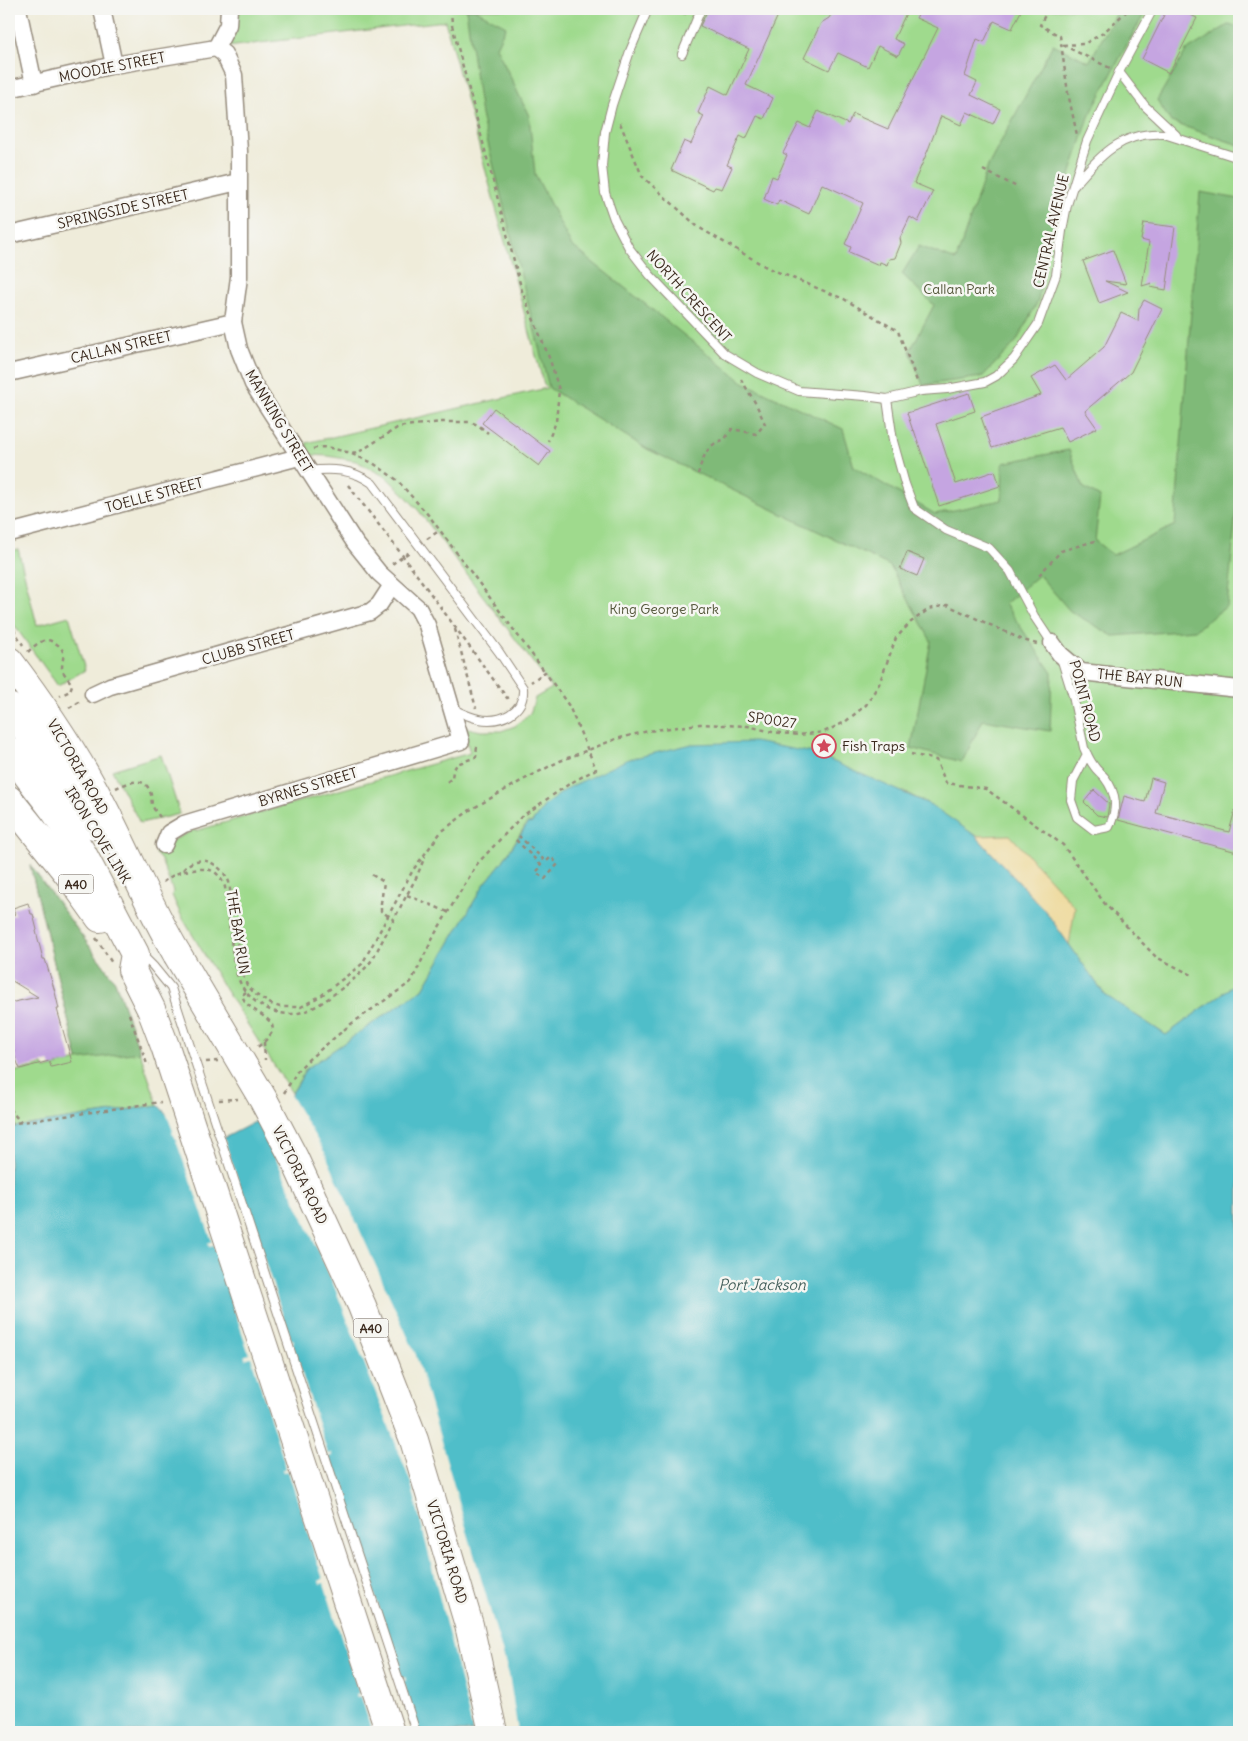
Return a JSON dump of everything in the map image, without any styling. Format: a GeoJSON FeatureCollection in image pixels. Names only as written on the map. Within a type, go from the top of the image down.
{"type":"FeatureCollection","features":[{"type":"Feature","properties":{"kind":"highway","name":"VICTORIA ROAD"},"geometry":{"type":"LineString","coordinates":[[18,657],[42,706],[74,754],[102,806],[153,961],[151,1009],[165,1046],[390,1732]]}},
{"type":"Feature","properties":{"kind":"highway","name":"IRON COVE LINK"},"geometry":{"type":"LineString","coordinates":[[9,707],[81,802],[114,857],[154,931],[153,961],[135,954],[82,853],[55,811],[9,751]]}},
{"type":"Feature","properties":{"kind":"highway","name":"VICTORIA ROAD"},"geometry":{"type":"LineString","coordinates":[[9,800],[70,876],[110,933],[153,961],[244,1065],[294,1158],[362,1306],[414,1440],[469,1624],[493,1732]]}},
{"type":"Feature","properties":{"kind":"street"},"geometry":{"type":"LineString","coordinates":[[18,9],[34,84]]}},
{"type":"Feature","properties":{"kind":"street"},"geometry":{"type":"LineString","coordinates":[[102,9],[114,65]]}},
{"type":"Feature","properties":{"kind":"street"},"geometry":{"type":"LineString","coordinates":[[216,48],[228,25],[229,9]]}},
{"type":"Feature","properties":{"kind":"street","name":"MOODIE STREET"},"geometry":{"type":"LineString","coordinates":[[9,89],[114,65],[216,48]]}},
{"type":"Feature","properties":{"kind":"street","name":"MANNING STREET"},"geometry":{"type":"LineString","coordinates":[[216,48],[224,54],[234,75],[239,151],[239,277],[234,322],[239,349],[253,384],[355,543],[379,573],[412,602],[424,618],[461,741]]}},
{"type":"Feature","properties":{"kind":"street","name":"SPRINGSIDE STREET"},"geometry":{"type":"LineString","coordinates":[[9,235],[238,182]]}},
{"type":"Feature","properties":{"kind":"street","name":"CALLAN STREET"},"geometry":{"type":"LineString","coordinates":[[9,373],[234,322]]}},
{"type":"Feature","properties":{"kind":"street","name":"TOELLE STREET"},"geometry":{"type":"LineString","coordinates":[[9,533],[304,464]]}},
{"type":"Feature","properties":{"kind":"street","name":"CLUBB STREET"},"geometry":{"type":"LineString","coordinates":[[93,694],[110,686],[370,612],[379,605],[392,585]]}},
{"type":"Feature","properties":{"kind":"street","name":"THE BAY RUN"},"geometry":{"type":"LineString","coordinates":[[1056,649],[1081,672],[1239,689]]}},
{"type":"Feature","properties":{"kind":"street","name":"BYRNES STREET"},"geometry":{"type":"LineString","coordinates":[[164,845],[170,833],[184,824],[461,741]]}},
{"type":"Feature","properties":{"kind":"lane","name":"NORTH CRESCENT"},"geometry":{"type":"LineString","coordinates":[[648,9],[630,51],[612,105],[605,132],[602,166],[605,193],[614,219],[629,248],[650,275],[686,310],[725,354],[757,372],[799,391],[887,399]]}},
{"type":"Feature","properties":{"kind":"lane"},"geometry":{"type":"LineString","coordinates":[[682,54],[701,9]]}},
{"type":"Feature","properties":{"kind":"lane","name":"CENTRAL AVENUE"},"geometry":{"type":"LineString","coordinates":[[887,399],[921,391],[947,389],[985,382],[996,376],[1014,359],[1038,324],[1056,275],[1062,231],[1081,156],[1119,72],[1153,9]]}},
{"type":"Feature","properties":{"kind":"lane"},"geometry":{"type":"LineString","coordinates":[[1119,72],[1157,119],[1181,139]]}},
{"type":"Feature","properties":{"kind":"lane"},"geometry":{"type":"LineString","coordinates":[[1073,188],[1097,160],[1121,142],[1151,133],[1164,134],[1239,158]]}},
{"type":"Feature","properties":{"kind":"lane","name":"POINT ROAD"},"geometry":{"type":"LineString","coordinates":[[887,399],[888,418],[893,441],[914,508],[946,530],[989,548],[1010,571],[1034,616],[1056,649],[1073,696],[1084,748],[1087,754],[1093,766],[1105,778],[1114,794],[1115,815],[1109,827],[1094,830],[1077,817],[1071,800],[1073,781],[1087,754]]}},
{"type":"Feature","properties":{"kind":"lane"},"geometry":{"type":"LineString","coordinates":[[304,464],[348,472],[365,479],[376,488],[499,652],[523,688],[518,708],[506,717],[488,720],[479,719],[452,708]]}},
{"type":"Feature","properties":{"kind":"lane"},"geometry":{"type":"LineString","coordinates":[[153,961],[170,988],[179,1012],[416,1732]]}},
{"type":"Feature","properties":{"kind":"path"},"geometry":{"type":"LineString","coordinates":[[451,9],[452,25],[522,291],[550,360],[559,390],[556,422],[548,441]]}},
{"type":"Feature","properties":{"kind":"path"},"geometry":{"type":"LineString","coordinates":[[1048,9],[1040,25],[1060,36],[1068,92],[1081,156]]}},
{"type":"Feature","properties":{"kind":"path"},"geometry":{"type":"LineString","coordinates":[[1062,44],[1084,44],[1103,33],[1129,9]]}},
{"type":"Feature","properties":{"kind":"path"},"geometry":{"type":"LineString","coordinates":[[1062,44],[1119,72]]}},
{"type":"Feature","properties":{"kind":"path"},"geometry":{"type":"LineString","coordinates":[[612,105],[642,176],[698,227],[768,268],[844,299],[898,331],[921,391]]}},
{"type":"Feature","properties":{"kind":"path"},"geometry":{"type":"LineString","coordinates":[[982,170],[1017,187]]}},
{"type":"Feature","properties":{"kind":"path"},"geometry":{"type":"LineString","coordinates":[[698,474],[703,455],[717,441],[724,440],[732,429],[756,434],[766,424],[725,354]]}},
{"type":"Feature","properties":{"kind":"path"},"geometry":{"type":"LineString","coordinates":[[352,454],[359,452],[404,426],[442,422],[470,422],[478,425],[488,433]]}},
{"type":"Feature","properties":{"kind":"path"},"geometry":{"type":"LineString","coordinates":[[282,1096],[298,1070],[309,1059],[351,1024],[411,982],[436,932],[477,864],[521,817],[569,784],[596,769],[569,706],[440,530],[397,480],[373,463],[325,446],[310,450],[304,464]]}},
{"type":"Feature","properties":{"kind":"path"},"geometry":{"type":"LineString","coordinates":[[347,482],[507,698],[545,672]]}},
{"type":"Feature","properties":{"kind":"path"},"geometry":{"type":"LineString","coordinates":[[379,573],[440,530]]}},
{"type":"Feature","properties":{"kind":"path"},"geometry":{"type":"LineString","coordinates":[[1039,575],[1061,551],[1094,541]]}},
{"type":"Feature","properties":{"kind":"path","name":"SP0027"},"geometry":{"type":"LineString","coordinates":[[493,797],[560,761],[616,739],[648,730],[700,724],[748,726],[772,732],[799,735],[824,732],[845,722],[866,705],[879,684],[896,638],[911,622],[929,609],[946,605],[1023,640],[1056,649]]}},
{"type":"Feature","properties":{"kind":"path"},"geometry":{"type":"LineString","coordinates":[[454,625],[479,719]]}},
{"type":"Feature","properties":{"kind":"path"},"geometry":{"type":"LineString","coordinates":[[18,657],[43,640],[51,640],[58,644],[63,651],[62,668],[64,674],[72,685],[70,691],[60,696]]}},
{"type":"Feature","properties":{"kind":"path"},"geometry":{"type":"LineString","coordinates":[[910,754],[936,760],[946,783],[986,789],[1063,845],[1105,904],[1156,957],[1192,975]]}},
{"type":"Feature","properties":{"kind":"path"},"geometry":{"type":"LineString","coordinates":[[116,788],[128,782],[138,781],[146,785],[150,790],[152,804],[160,817]]}},
{"type":"Feature","properties":{"kind":"path","name":"THE BAY RUN"},"geometry":{"type":"LineString","coordinates":[[183,870],[188,864],[201,861],[216,865],[226,874],[229,882],[241,971],[244,979],[255,994],[271,1004],[280,1008],[301,1007],[348,976],[362,964],[413,870],[441,832],[470,810],[493,797]]}},
{"type":"Feature","properties":{"kind":"path"},"geometry":{"type":"LineString","coordinates":[[516,840],[542,866],[536,872],[545,879],[558,864],[551,857],[546,862],[519,836]]}},
{"type":"Feature","properties":{"kind":"path","name":"THE BAY RUN"},"geometry":{"type":"LineString","coordinates":[[183,870],[208,868],[213,870],[222,879],[225,886],[237,977],[246,992],[257,1002],[277,1012],[297,1014],[319,1006],[359,976],[372,960],[417,876],[427,851]]}},
{"type":"Feature","properties":{"kind":"path"},"geometry":{"type":"LineString","coordinates":[[162,883],[183,870]]}},
{"type":"Feature","properties":{"kind":"path"},"geometry":{"type":"LineString","coordinates":[[372,875],[384,882],[380,903],[381,911],[394,920]]}},
{"type":"Feature","properties":{"kind":"path"},"geometry":{"type":"LineString","coordinates":[[406,895],[448,912]]}},
{"type":"Feature","properties":{"kind":"path"},"geometry":{"type":"LineString","coordinates":[[264,1042],[266,1064]]}},
{"type":"Feature","properties":{"kind":"path"},"geometry":{"type":"LineString","coordinates":[[218,1100],[247,1099]]}},
{"type":"Feature","properties":{"kind":"path"},"geometry":{"type":"LineString","coordinates":[[9,1124],[151,1103],[170,1102]]}},
{"type":"Feature","properties":{"kind":"path"},"geometry":{"type":"LineString","coordinates":[[9,1109],[21,1122]]}},
{"type":"Feature","properties":{"kind":"green space","name":"Callan Park"},"geometry":{"type":"Polygon","coordinates":[[[230,9],[1239,9],[1239,979],[1234,985],[1166,1035],[1105,995],[1046,912],[931,805],[904,792],[545,805],[531,824],[527,823],[503,861],[483,886],[423,989],[306,1069],[292,1093],[226,991],[182,917],[172,895],[173,891],[161,860],[155,853],[158,852],[156,848],[194,830],[470,753],[463,727],[481,731],[501,731],[515,726],[530,714],[535,698],[552,688],[419,511],[386,477],[356,461],[310,455],[306,443],[547,388],[544,385],[445,21],[227,47],[230,9]]]}},
{"type":"Feature","properties":{"kind":"green space"},"geometry":{"type":"Polygon","coordinates":[[[466,9],[474,9],[506,26],[496,47],[529,116],[535,174],[571,245],[743,382],[843,429],[854,467],[935,514],[1002,500],[1003,463],[1069,450],[1083,487],[1100,497],[1095,541],[1113,555],[1175,525],[1200,192],[1239,199],[1239,481],[1227,606],[1195,630],[1113,636],[1070,611],[1039,575],[1005,604],[1052,673],[1050,731],[983,720],[962,762],[911,748],[931,641],[890,566],[647,449],[549,388],[481,115],[466,9]]]}},
{"type":"Feature","properties":{"kind":"green space"},"geometry":{"type":"Polygon","coordinates":[[[1119,9],[1147,9],[1089,117],[1048,243],[1038,301],[1016,342],[982,377],[923,385],[910,351],[934,305],[902,274],[919,246],[956,260],[988,166],[1053,44],[1089,62],[1119,9]]]}},
{"type":"Feature","properties":{"kind":"green space"},"geometry":{"type":"Polygon","coordinates":[[[1228,25],[1239,27],[1239,145],[1171,122],[1157,100],[1186,51],[1228,25]]]}},
{"type":"Feature","properties":{"kind":"green space"},"geometry":{"type":"Polygon","coordinates":[[[18,549],[37,625],[69,616],[85,670],[58,686],[9,618],[9,552],[18,549]]]}},
{"type":"Feature","properties":{"kind":"green space"},"geometry":{"type":"Polygon","coordinates":[[[161,755],[180,814],[140,823],[112,770],[161,755]]]}},
{"type":"Feature","properties":{"kind":"green space"},"geometry":{"type":"Polygon","coordinates":[[[30,865],[115,981],[158,1105],[9,1128],[9,1073],[43,1065],[45,1069],[78,1060],[30,865]]]}},
{"type":"Feature","properties":{"kind":"green space"},"geometry":{"type":"Polygon","coordinates":[[[30,865],[115,981],[140,1052],[78,1060],[30,865]]]}},
{"type":"Feature","properties":{"kind":"sand"},"geometry":{"type":"Polygon","coordinates":[[[1010,835],[1075,907],[1069,945],[1046,912],[976,836],[1010,835]]]}},
{"type":"Feature","properties":{"kind":"water","name":"Port Jackson"},"geometry":{"type":"Polygon","coordinates":[[[754,742],[814,753],[931,805],[976,836],[1046,912],[1105,995],[1166,1035],[1234,985],[1239,979],[1239,1732],[9,1732],[9,1128],[158,1105],[201,1150],[282,1108],[306,1069],[423,989],[483,886],[503,861],[528,823],[531,824],[545,805],[568,788],[626,760],[692,744],[754,742]]]}},
{"type":"Feature","properties":{"kind":"pier"},"geometry":{"type":"Polygon","coordinates":[[[289,1093],[325,1153],[416,1355],[509,1675],[518,1732],[473,1732],[411,1483],[333,1283],[256,1119],[280,1106],[289,1093]]]}},
{"type":"Feature","properties":{"kind":"pier"},"geometry":{"type":"Polygon","coordinates":[[[165,1110],[202,1147],[223,1136],[254,1228],[257,1227],[258,1229],[255,1231],[291,1340],[293,1339],[294,1342],[292,1343],[328,1454],[332,1453],[333,1456],[329,1457],[365,1565],[368,1564],[369,1567],[366,1568],[402,1679],[405,1677],[406,1680],[403,1682],[419,1732],[372,1732],[361,1696],[357,1697],[356,1694],[359,1693],[324,1583],[320,1584],[319,1581],[323,1579],[288,1471],[283,1472],[282,1470],[286,1468],[251,1357],[245,1359],[244,1356],[249,1354],[214,1245],[209,1246],[208,1243],[212,1241],[165,1110]]]}},
{"type":"Feature","properties":{"kind":"building"},"geometry":{"type":"Polygon","coordinates":[[[708,9],[781,9],[746,85],[773,98],[764,119],[757,116],[746,139],[740,136],[727,165],[732,167],[722,189],[715,187],[713,190],[671,170],[684,141],[691,144],[704,116],[698,113],[710,86],[728,95],[749,49],[700,26],[708,9]]]}},
{"type":"Feature","properties":{"kind":"building"},"geometry":{"type":"Polygon","coordinates":[[[834,9],[908,9],[894,39],[904,44],[898,56],[878,46],[868,67],[838,53],[829,70],[804,58],[821,23],[829,18],[834,9]]]}},
{"type":"Feature","properties":{"kind":"building"},"geometry":{"type":"Polygon","coordinates":[[[921,9],[1022,9],[1012,29],[994,21],[984,42],[977,39],[965,76],[977,82],[971,95],[1000,109],[993,124],[967,112],[961,125],[941,116],[914,183],[933,191],[918,222],[910,217],[900,238],[901,243],[895,258],[889,259],[887,265],[880,262],[879,265],[849,252],[851,247],[845,244],[863,203],[822,184],[809,214],[779,200],[777,205],[764,199],[772,176],[777,178],[787,155],[783,153],[799,123],[810,128],[818,111],[848,124],[853,114],[888,129],[938,28],[916,18],[921,9]]]}},
{"type":"Feature","properties":{"kind":"building"},"geometry":{"type":"Polygon","coordinates":[[[1167,9],[1178,9],[1197,18],[1169,73],[1142,59],[1167,9]]]}},
{"type":"Feature","properties":{"kind":"building"},"geometry":{"type":"Polygon","coordinates":[[[1144,223],[1175,227],[1166,290],[1150,287],[1152,283],[1142,286],[1149,242],[1141,240],[1144,223]]]}},
{"type":"Feature","properties":{"kind":"building"},"geometry":{"type":"Polygon","coordinates":[[[1113,250],[1126,284],[1105,281],[1128,292],[1099,303],[1083,261],[1113,250]]]}},
{"type":"Feature","properties":{"kind":"building"},"geometry":{"type":"Polygon","coordinates":[[[1144,300],[1162,309],[1131,372],[1085,411],[1097,428],[1068,442],[1060,427],[992,448],[981,417],[1041,395],[1031,378],[1055,365],[1066,380],[1104,347],[1121,313],[1138,321],[1139,309],[1144,300]]]}},
{"type":"Feature","properties":{"kind":"building"},"geometry":{"type":"Polygon","coordinates":[[[969,393],[975,411],[936,424],[956,484],[995,471],[1000,486],[939,506],[907,413],[969,393]]]}},
{"type":"Feature","properties":{"kind":"building"},"geometry":{"type":"Polygon","coordinates":[[[494,408],[550,451],[539,466],[482,423],[494,408]]]}},
{"type":"Feature","properties":{"kind":"building"},"geometry":{"type":"Polygon","coordinates":[[[907,552],[924,559],[917,576],[900,569],[907,552]]]}},
{"type":"Feature","properties":{"kind":"building"},"geometry":{"type":"Polygon","coordinates":[[[1151,778],[1164,782],[1156,813],[1229,832],[1235,810],[1239,811],[1237,852],[1118,820],[1124,796],[1145,802],[1151,778]]]}},
{"type":"Feature","properties":{"kind":"building"},"geometry":{"type":"Polygon","coordinates":[[[1094,790],[1109,804],[1107,817],[1097,815],[1084,802],[1094,790]]]}},
{"type":"Feature","properties":{"kind":"building"},"geometry":{"type":"Polygon","coordinates":[[[28,903],[31,914],[33,914],[43,959],[45,959],[55,992],[59,1009],[57,1009],[72,1062],[51,1067],[49,1061],[20,1069],[13,1052],[9,1032],[9,1003],[38,997],[9,979],[9,920],[11,920],[10,916],[15,915],[13,908],[28,903]]]}},
{"type":"Feature","properties":{"kind":"place","name":"Fish Traps"},"geometry":{"type":"Point","coordinates":[824,746]}},
{"type":"Feature","properties":{"kind":"park label","name":"King George Park"},"geometry":{"type":"Point","coordinates":[664,609]}}]}
